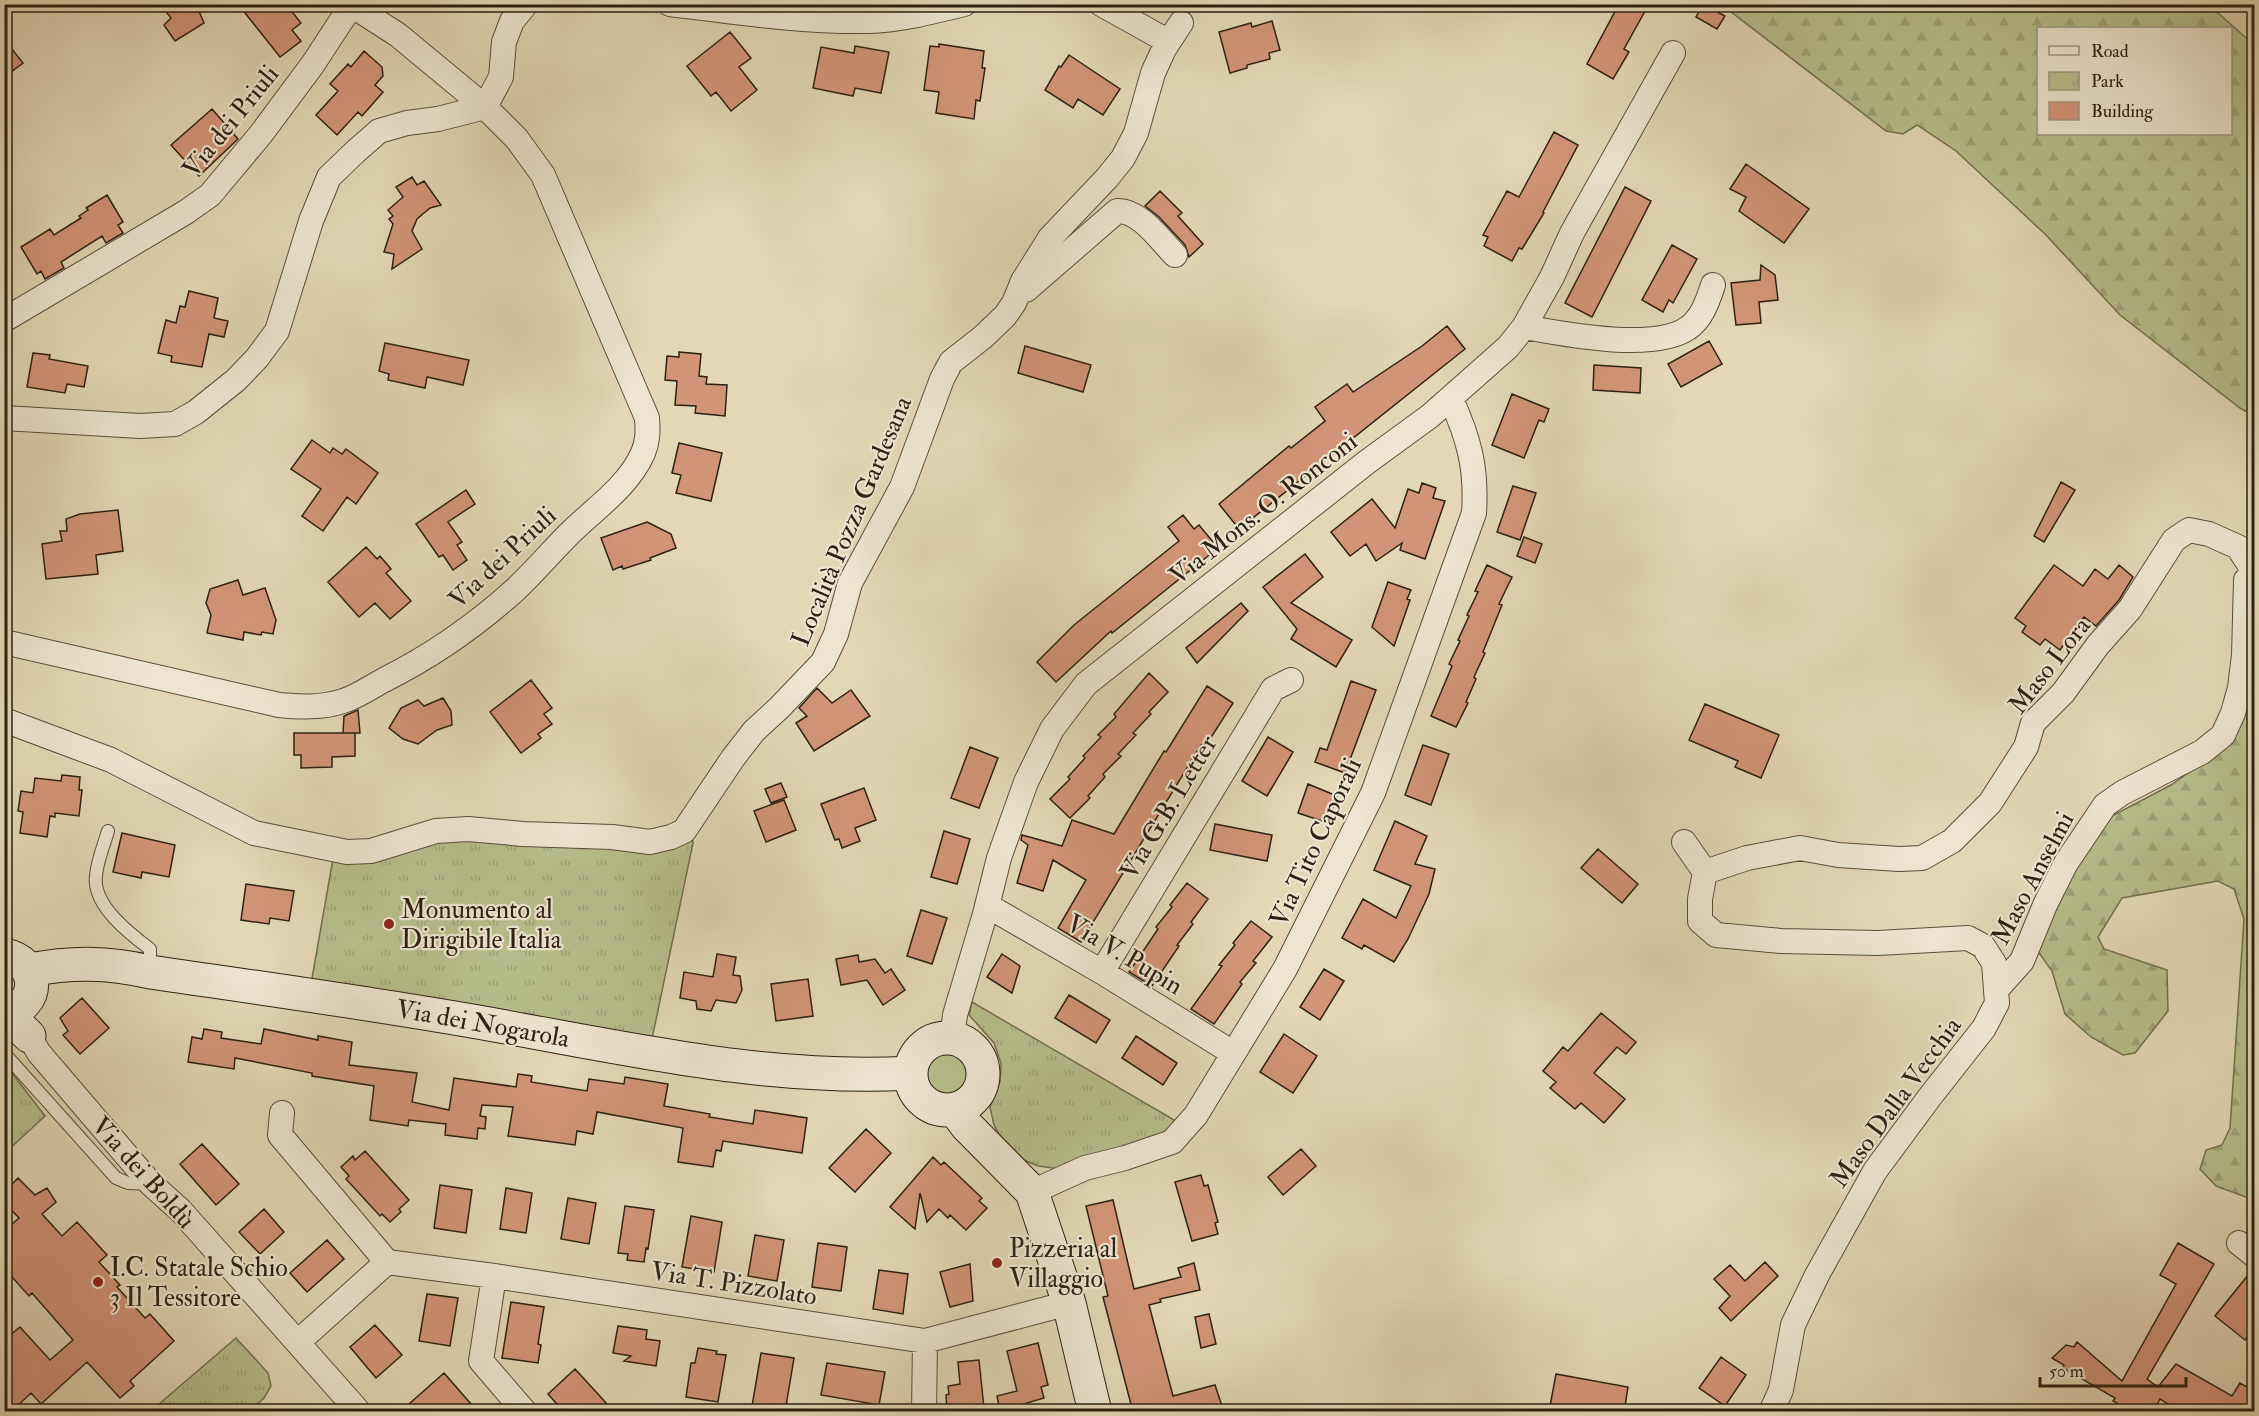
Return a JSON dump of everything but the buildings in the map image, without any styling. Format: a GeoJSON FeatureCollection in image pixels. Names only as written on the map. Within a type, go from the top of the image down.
{"type":"FeatureCollection","features":[{"type":"Feature","properties":{"kind":"street"},"geometry":{"type":"LineString","coordinates":[[4,418],[140,426],[175,423],[196,412],[236,380],[277,331],[292,277],[329,177],[379,131],[485,107],[501,77],[504,42],[512,21],[526,4]]}},
{"type":"Feature","properties":{"kind":"street"},"geometry":{"type":"LineString","coordinates":[[670,4],[777,17],[868,21],[911,16],[963,4]]}},
{"type":"Feature","properties":{"kind":"street"},"geometry":{"type":"LineString","coordinates":[[1101,4],[1162,38]]}},
{"type":"Feature","properties":{"kind":"street","name":"Via dei Priuli"},"geometry":{"type":"LineString","coordinates":[[4,321],[186,212],[210,195],[261,134],[314,64],[350,5],[398,35],[485,107],[518,139],[543,175],[647,418],[648,437],[643,454],[635,468],[618,489],[570,533],[516,589],[454,640],[413,665],[343,701],[306,707],[279,705],[4,642]]}},
{"type":"Feature","properties":{"kind":"street","name":"Località Pozza Gardesana"},"geometry":{"type":"LineString","coordinates":[[4,720],[111,760],[254,833],[347,852],[371,851],[436,831],[468,829],[523,834],[612,837],[650,842],[672,837],[684,831],[754,731],[822,662],[836,634],[850,583],[902,487],[942,379],[951,362],[1005,316],[1014,303],[1023,281],[1050,238],[1123,158],[1136,133],[1153,73],[1164,49],[1181,23]]}},
{"type":"Feature","properties":{"kind":"street","name":"Via Mons. O. Ronconi"},"geometry":{"type":"LineString","coordinates":[[952,1038],[955,1015],[999,858],[1026,782],[1052,729],[1086,684],[1367,462],[1430,417],[1508,347],[1524,327],[1552,277],[1572,233],[1673,53]]}},
{"type":"Feature","properties":{"kind":"street"},"geometry":{"type":"LineString","coordinates":[[1014,303],[1117,211],[1125,210],[1137,216],[1175,255]]}},
{"type":"Feature","properties":{"kind":"street"},"geometry":{"type":"LineString","coordinates":[[1524,327],[1576,336],[1626,340],[1670,336],[1689,328],[1704,309],[1713,285]]}},
{"type":"Feature","properties":{"kind":"street","name":"Via Tito Caporali"},"geometry":{"type":"LineString","coordinates":[[1032,1192],[1085,1168],[1125,1158],[1172,1142],[1197,1115],[1285,969],[1373,794],[1474,513],[1476,492],[1471,452],[1450,399]]}},
{"type":"Feature","properties":{"kind":"street","name":"Maso Lora"},"geometry":{"type":"LineString","coordinates":[[1705,872],[1747,858],[1800,848],[1838,855],[1899,859],[1922,858],[1952,841],[1990,803],[2026,747],[2033,723],[2063,693],[2098,645],[2130,609],[2174,540],[2189,530],[2209,534],[2238,547],[2254,573]]}},
{"type":"Feature","properties":{"kind":"street","name":"Maso Anselmi"},"geometry":{"type":"LineString","coordinates":[[1996,990],[2022,961],[2045,905],[2066,863],[2105,805],[2122,793],[2202,752],[2223,735],[2233,713],[2240,688],[2244,655],[2246,580],[2254,573]]}},
{"type":"Feature","properties":{"kind":"street","name":"Via G.B. Letter"},"geometry":{"type":"LineString","coordinates":[[1102,972],[1273,689],[1291,680]]}},
{"type":"Feature","properties":{"kind":"street"},"geometry":{"type":"LineString","coordinates":[[1684,842],[1705,872],[1700,899],[1700,921],[1716,935],[1780,942],[1834,943],[1968,938],[1983,946],[1994,963],[1996,990]]}},
{"type":"Feature","properties":{"kind":"street","name":"Via V. Pupin"},"geometry":{"type":"LineString","coordinates":[[987,906],[1102,972],[1233,1053]]}},
{"type":"Feature","properties":{"kind":"street","name":"Via dei Nogarola"},"geometry":{"type":"LineString","coordinates":[[22,987],[117,964],[150,972],[415,1010],[723,1065],[866,1076],[910,1073]]}},
{"type":"Feature","properties":{"kind":"street","name":"Via dei Boldù"},"geometry":{"type":"LineString","coordinates":[[22,987],[17,1044],[39,1053],[151,1184],[181,1211],[359,1412]]}},
{"type":"Feature","properties":{"kind":"street","name":"Maso Dalla Vecchia"},"geometry":{"type":"LineString","coordinates":[[1771,1412],[1781,1390],[1793,1325],[1817,1275],[1875,1171],[1984,1028],[1997,1003],[1996,990]]}},
{"type":"Feature","properties":{"kind":"street"},"geometry":{"type":"LineString","coordinates":[[942,1038],[952,1038],[964,1042],[974,1050],[980,1060],[983,1073],[982,1085],[967,1105],[955,1110],[944,1111],[924,1103],[916,1094],[910,1073],[912,1063],[923,1046],[942,1038]]}},
{"type":"Feature","properties":{"kind":"street"},"geometry":{"type":"LineString","coordinates":[[955,1110],[967,1126],[1032,1192],[1069,1303],[1095,1412]]}},
{"type":"Feature","properties":{"kind":"street"},"geometry":{"type":"LineString","coordinates":[[282,1113],[280,1135],[387,1262],[298,1342]]}},
{"type":"Feature","properties":{"kind":"street","name":"Via T. Pizzolato"},"geometry":{"type":"LineString","coordinates":[[387,1262],[926,1341],[1069,1303]]}},
{"type":"Feature","properties":{"kind":"street"},"geometry":{"type":"LineString","coordinates":[[494,1276],[481,1361],[525,1412]]}},
{"type":"Feature","properties":{"kind":"street"},"geometry":{"type":"LineString","coordinates":[[924,1412],[926,1341]]}},
{"type":"Feature","properties":{"kind":"lane"},"geometry":{"type":"LineString","coordinates":[[108,831],[95,878],[100,896],[108,912],[118,924],[150,949],[150,972]]}},
{"type":"Feature","properties":{"kind":"green space"},"geometry":{"type":"Polygon","coordinates":[[[1722,5],[2209,5],[2254,45],[2254,416],[2240,408],[2120,315],[2046,235],[1956,151],[1917,125],[1903,134],[1886,131],[1722,5]]]}},
{"type":"Feature","properties":{"kind":"green space"},"geometry":{"type":"Polygon","coordinates":[[[2254,580],[2254,1200],[2216,1186],[2200,1169],[2206,1150],[2222,1145],[2230,1128],[2244,919],[2234,889],[2218,881],[2122,898],[2098,937],[2104,949],[2167,970],[2168,1011],[2135,1053],[2123,1055],[2091,1037],[2065,1014],[2052,971],[2034,946],[2072,861],[2106,819],[2171,785],[2219,751],[2254,580]]]}},
{"type":"Feature","properties":{"kind":"green space"},"geometry":{"type":"Polygon","coordinates":[[[437,835],[692,835],[693,843],[652,1039],[311,984],[334,853],[437,835]]]}},
{"type":"Feature","properties":{"kind":"green space"},"geometry":{"type":"Polygon","coordinates":[[[972,1002],[1181,1124],[1174,1133],[1060,1169],[1038,1166],[1024,1160],[1000,1136],[994,1125],[990,1107],[1000,1081],[1001,1063],[994,1043],[969,1015],[972,1002]]]}},
{"type":"Feature","properties":{"kind":"green space"},"geometry":{"type":"Polygon","coordinates":[[[942,1048],[952,1048],[961,1052],[969,1060],[973,1074],[969,1088],[961,1096],[952,1100],[942,1100],[933,1096],[925,1088],[921,1079],[921,1069],[925,1060],[933,1052],[942,1048]]]}},
{"type":"Feature","properties":{"kind":"green space"},"geometry":{"type":"Polygon","coordinates":[[[5,1064],[45,1116],[5,1153],[5,1064]]]}},
{"type":"Feature","properties":{"kind":"green space"},"geometry":{"type":"Polygon","coordinates":[[[236,1338],[268,1373],[271,1386],[264,1398],[250,1411],[151,1411],[236,1338]]]}},
{"type":"Feature","properties":{"kind":"place","name":"Monumento al Dirigibile Italia"},"geometry":{"type":"Point","coordinates":[389,924]}},
{"type":"Feature","properties":{"kind":"place","name":"Pizzeria al Villaggio"},"geometry":{"type":"Point","coordinates":[997,1263]}},
{"type":"Feature","properties":{"kind":"place","name":"I.C. Statale Schio 3 Il Tessitore"},"geometry":{"type":"Point","coordinates":[98,1282]}}]}
